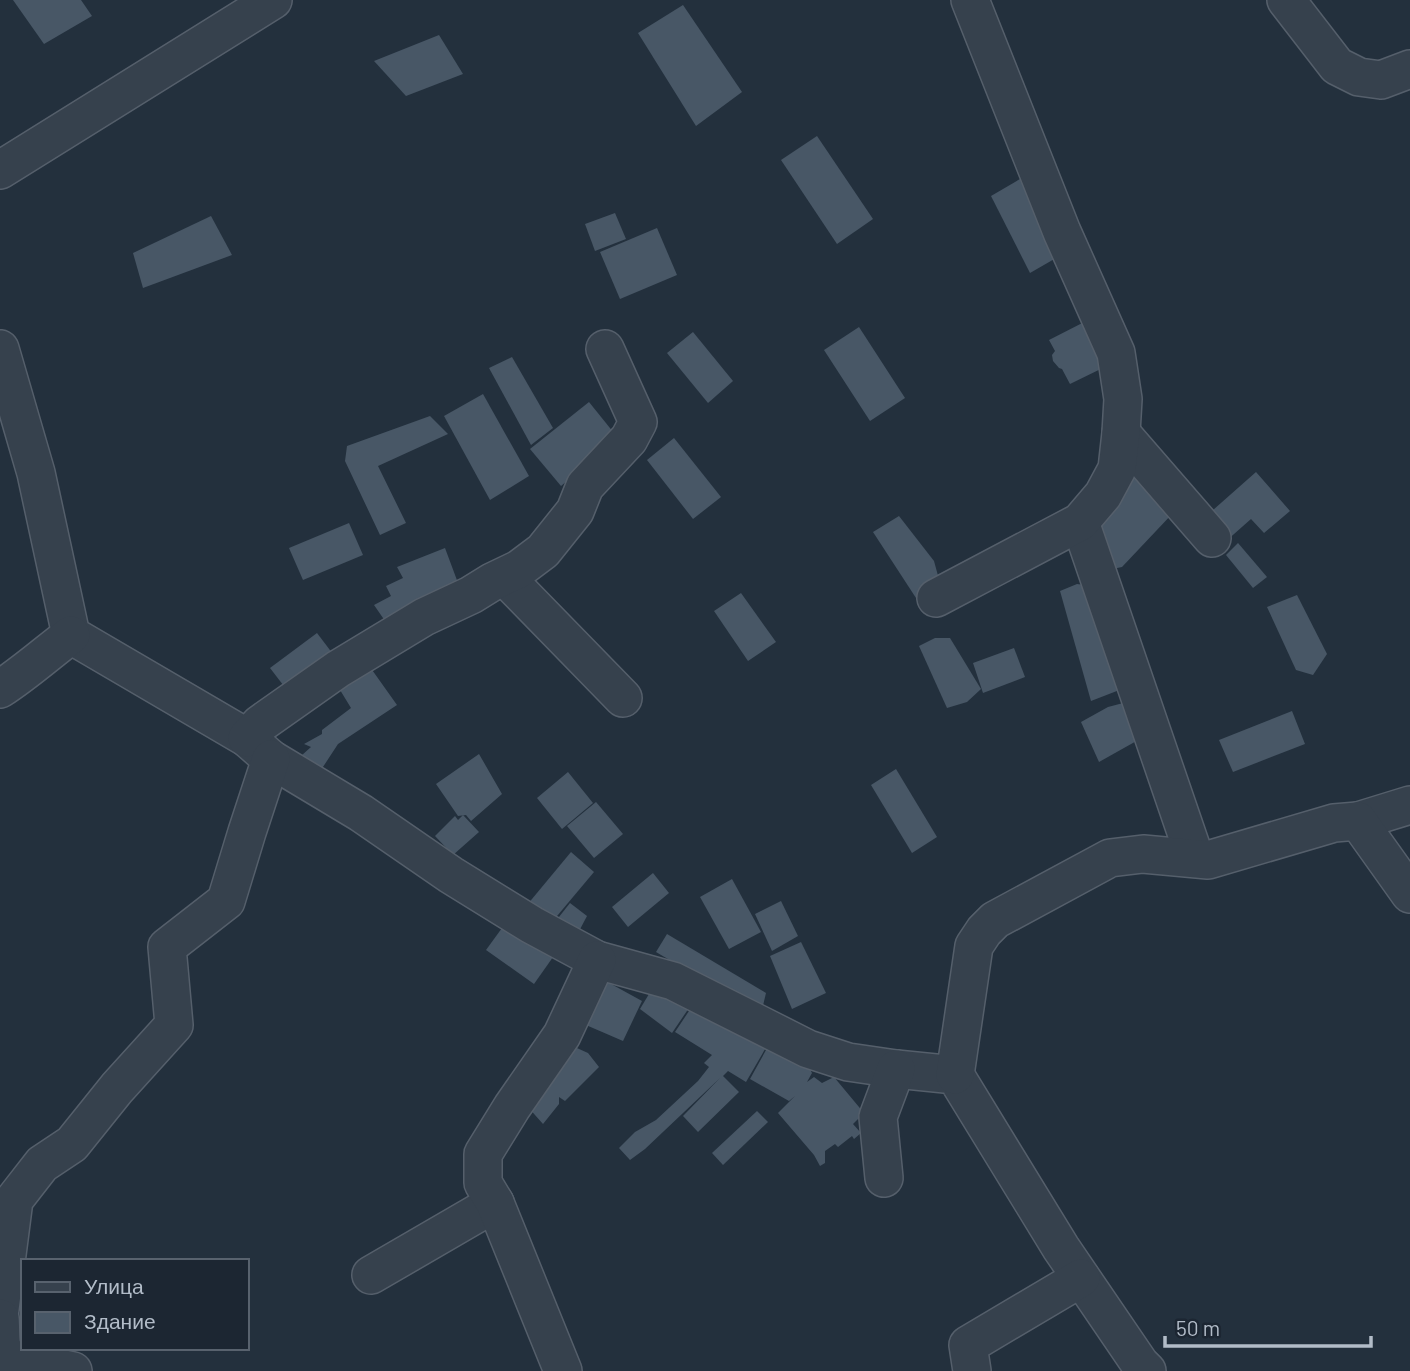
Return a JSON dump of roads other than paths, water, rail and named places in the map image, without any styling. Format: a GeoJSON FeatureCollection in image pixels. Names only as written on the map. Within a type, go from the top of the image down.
{"type":"FeatureCollection","features":[{"type":"Feature","properties":{"kind":"street"},"geometry":{"type":"LineString","coordinates":[[0,170],[273,0]]}},
{"type":"Feature","properties":{"kind":"street"},"geometry":{"type":"LineString","coordinates":[[936,598],[1080,522],[1103,495],[1117,469],[1123,399],[1116,353],[1062,232],[970,0]]}},
{"type":"Feature","properties":{"kind":"street"},"geometry":{"type":"LineString","coordinates":[[1286,0],[1337,66],[1359,77],[1381,80],[1410,69]]}},
{"type":"Feature","properties":{"kind":"street"},"geometry":{"type":"LineString","coordinates":[[0,349],[36,473],[71,635],[361,813],[451,875],[597,960],[673,981],[807,1049],[848,1062],[956,1074]]}},
{"type":"Feature","properties":{"kind":"street"},"geometry":{"type":"LineString","coordinates":[[0,1309],[14,1200],[42,1164],[72,1144],[117,1088],[174,1025],[167,947],[226,901],[247,832],[260,724],[338,669],[424,617],[519,569],[543,551],[575,511],[585,486],[629,439],[638,422],[605,349]]}},
{"type":"Feature","properties":{"kind":"street"},"geometry":{"type":"LineString","coordinates":[[1121,433],[1212,538]]}},
{"type":"Feature","properties":{"kind":"street"},"geometry":{"type":"LineString","coordinates":[[1080,522],[1195,858]]}},
{"type":"Feature","properties":{"kind":"street"},"geometry":{"type":"LineString","coordinates":[[505,577],[623,698]]}},
{"type":"Feature","properties":{"kind":"street"},"geometry":{"type":"LineString","coordinates":[[0,689],[71,635]]}},
{"type":"Feature","properties":{"kind":"street"},"geometry":{"type":"LineString","coordinates":[[1141,1369],[1061,1248],[956,1074],[974,946],[995,920],[1110,858],[1143,854],[1208,860],[1334,823],[1358,821],[1410,805]]}},
{"type":"Feature","properties":{"kind":"street"},"geometry":{"type":"LineString","coordinates":[[1358,821],[1410,894]]}},
{"type":"Feature","properties":{"kind":"street"},"geometry":{"type":"LineString","coordinates":[[563,1371],[495,1203],[483,1183],[483,1154],[562,1035],[597,960]]}},
{"type":"Feature","properties":{"kind":"street"},"geometry":{"type":"LineString","coordinates":[[884,1178],[878,1117],[896,1069]]}},
{"type":"Feature","properties":{"kind":"street"},"geometry":{"type":"LineString","coordinates":[[371,1275],[495,1203]]}},
{"type":"Feature","properties":{"kind":"street"},"geometry":{"type":"LineString","coordinates":[[972,1371],[968,1345],[1081,1278]]}},
{"type":"Feature","properties":{"kind":"street"},"geometry":{"type":"LineString","coordinates":[[0,1318],[2,1348],[12,1359],[32,1367],[73,1371]]}}]}
